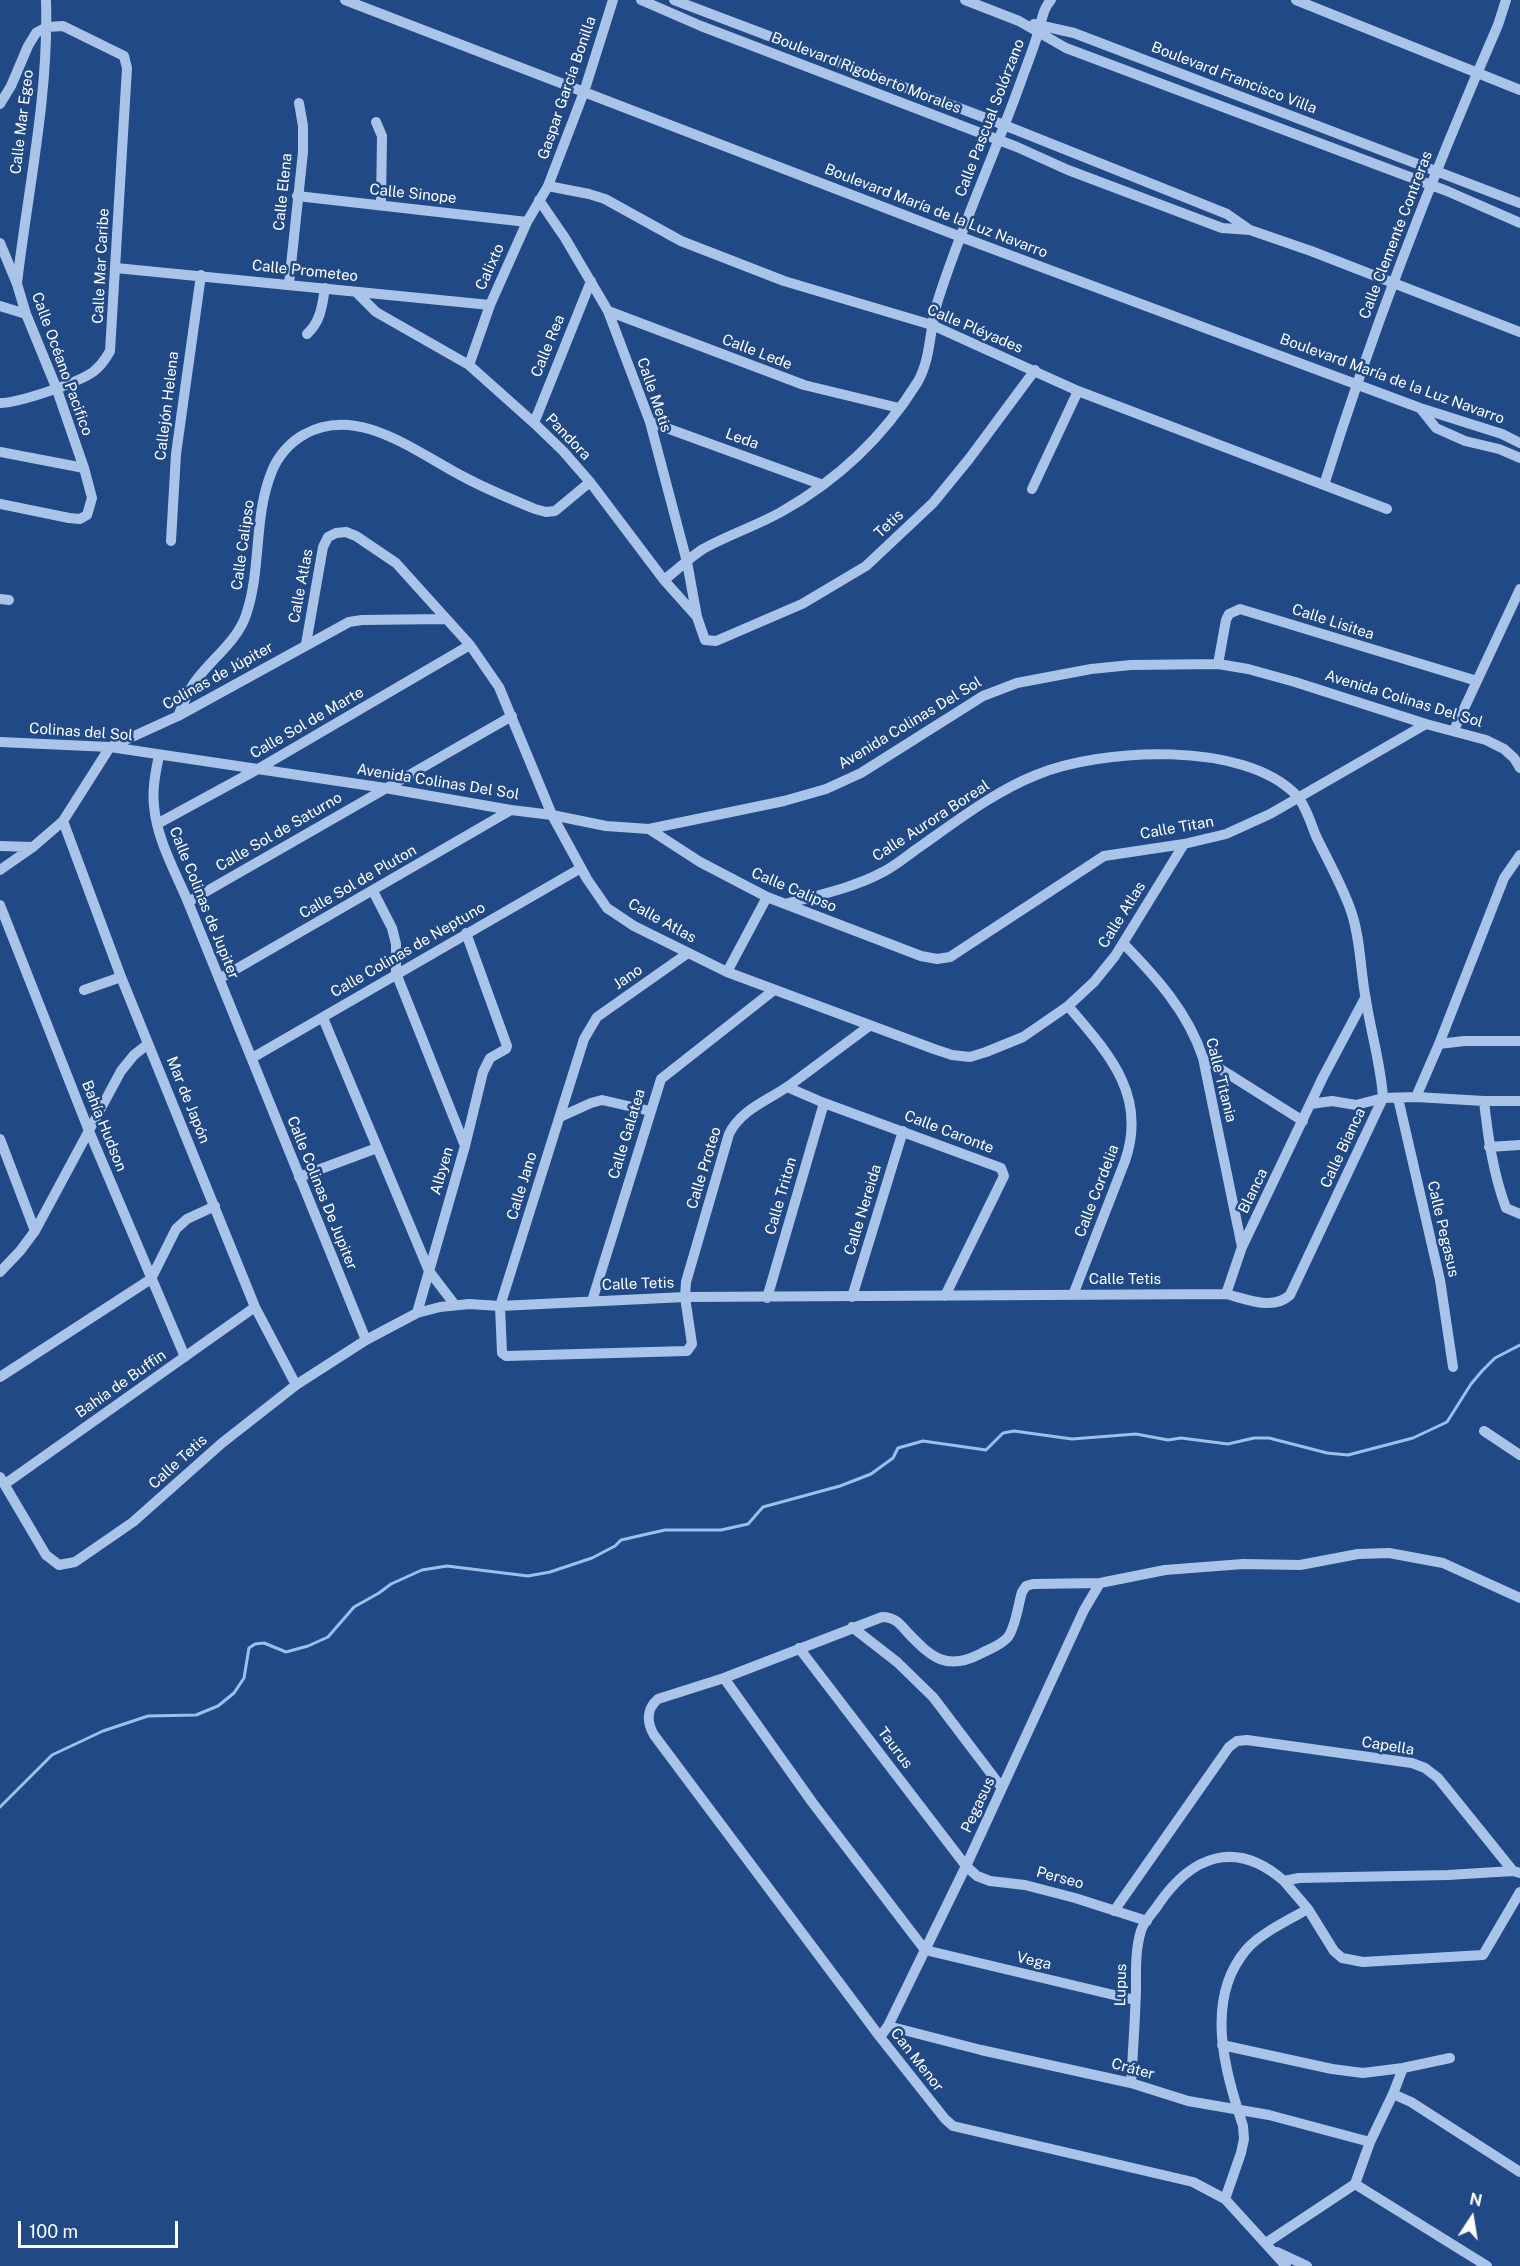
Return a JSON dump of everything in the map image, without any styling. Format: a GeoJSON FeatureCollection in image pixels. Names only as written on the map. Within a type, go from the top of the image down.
{"type":"FeatureCollection","features":[{"type":"Feature","properties":{"kind":"street","name":"Calle Mar Egeo"},"geometry":{"type":"LineString","coordinates":[[17,284],[40,112],[47,27],[46,0]]}},
{"type":"Feature","properties":{"kind":"street","name":"Boulevard María de la Luz Navarro"},"geometry":{"type":"LineString","coordinates":[[345,0],[961,237],[1420,408],[1520,442]]}},
{"type":"Feature","properties":{"kind":"street","name":"Gaspar García Bonilla"},"geometry":{"type":"LineString","coordinates":[[548,186],[584,92],[614,0]]}},
{"type":"Feature","properties":{"kind":"street","name":"Boulevard Rigoberto Morales"},"geometry":{"type":"LineString","coordinates":[[641,0],[701,26],[997,140],[1068,170],[1222,228],[1250,230]]}},
{"type":"Feature","properties":{"kind":"street","name":"Boulevard Rigoberto Morales"},"geometry":{"type":"LineString","coordinates":[[674,0],[1004,125],[1227,213],[1250,230],[1520,332]]}},
{"type":"Feature","properties":{"kind":"street","name":"Boulevard Francisco Villa"},"geometry":{"type":"LineString","coordinates":[[965,0],[1039,29],[1066,48],[1430,185],[1520,223]]}},
{"type":"Feature","properties":{"kind":"street","name":"Calle Pascual Solórzano"},"geometry":{"type":"LineString","coordinates":[[664,580],[702,550],[781,512],[823,485],[863,453],[918,382],[925,366],[937,301],[1004,125],[1046,5],[1051,0]]}},
{"type":"Feature","properties":{"kind":"street"},"geometry":{"type":"LineString","coordinates":[[1296,0],[1520,90]]}},
{"type":"Feature","properties":{"kind":"street","name":"Calle Clemente Contreras"},"geometry":{"type":"LineString","coordinates":[[1324,485],[1356,383],[1393,283],[1504,3]]}},
{"type":"Feature","properties":{"kind":"street","name":"Calle Mar Caribe"},"geometry":{"type":"LineString","coordinates":[[0,404],[31,397],[81,380],[104,363],[110,351],[127,68],[124,56],[63,26],[47,27]]}},
{"type":"Feature","properties":{"kind":"street"},"geometry":{"type":"LineString","coordinates":[[0,104],[11,86],[32,39],[36,33],[47,27]]}},
{"type":"Feature","properties":{"kind":"street","name":"Boulevard Francisco Villa"},"geometry":{"type":"LineString","coordinates":[[1039,29],[1074,33],[1520,203]]}},
{"type":"Feature","properties":{"kind":"street","name":"Calle Elena"},"geometry":{"type":"LineString","coordinates":[[289,284],[303,144],[299,103]]}},
{"type":"Feature","properties":{"kind":"street"},"geometry":{"type":"LineString","coordinates":[[376,122],[382,136],[381,205]]}},
{"type":"Feature","properties":{"kind":"street"},"geometry":{"type":"LineString","coordinates":[[1368,163],[1372,148]]}},
{"type":"Feature","properties":{"kind":"street","name":"Calixto"},"geometry":{"type":"LineString","coordinates":[[469,366],[490,305],[527,222],[548,186]]}},
{"type":"Feature","properties":{"kind":"street","name":"Calle Pléyades"},"geometry":{"type":"LineString","coordinates":[[548,186],[605,199],[681,241],[784,281],[932,325],[1078,391],[1388,509]]}},
{"type":"Feature","properties":{"kind":"street","name":"Calle Sinope"},"geometry":{"type":"LineString","coordinates":[[297,196],[527,222]]}},
{"type":"Feature","properties":{"kind":"street","name":"Calle Metis"},"geometry":{"type":"LineString","coordinates":[[539,200],[608,311],[650,422],[687,562],[697,617]]}},
{"type":"Feature","properties":{"kind":"street","name":"Calle Océano Pacifico"},"geometry":{"type":"LineString","coordinates":[[0,243],[56,387],[92,498],[87,515],[80,519],[0,504]]}},
{"type":"Feature","properties":{"kind":"street","name":"Calle Prometeo"},"geometry":{"type":"LineString","coordinates":[[116,268],[490,305]]}},
{"type":"Feature","properties":{"kind":"street","name":"Callejón Helena"},"geometry":{"type":"LineString","coordinates":[[171,541],[176,454],[201,275]]}},
{"type":"Feature","properties":{"kind":"street","name":"Calle Rea"},"geometry":{"type":"LineString","coordinates":[[534,423],[591,281]]}},
{"type":"Feature","properties":{"kind":"street"},"geometry":{"type":"LineString","coordinates":[[307,334],[315,326],[320,316],[325,288]]}},
{"type":"Feature","properties":{"kind":"street","name":"Pandora"},"geometry":{"type":"LineString","coordinates":[[356,292],[376,312],[469,366],[534,423],[590,482],[664,580],[697,617],[705,640],[716,641]]}},
{"type":"Feature","properties":{"kind":"street"},"geometry":{"type":"LineString","coordinates":[[0,306],[26,314]]}},
{"type":"Feature","properties":{"kind":"street","name":"Calle Lede"},"geometry":{"type":"LineString","coordinates":[[608,311],[804,385],[899,408]]}},
{"type":"Feature","properties":{"kind":"street","name":"Tetis"},"geometry":{"type":"LineString","coordinates":[[716,641],[802,604],[866,566],[933,503],[1035,370]]}},
{"type":"Feature","properties":{"kind":"street"},"geometry":{"type":"LineString","coordinates":[[1032,489],[1078,391]]}},
{"type":"Feature","properties":{"kind":"street"},"geometry":{"type":"LineString","coordinates":[[1420,408],[1436,428],[1465,441],[1499,448],[1520,458]]}},
{"type":"Feature","properties":{"kind":"street","name":"Leda"},"geometry":{"type":"LineString","coordinates":[[650,422],[823,485]]}},
{"type":"Feature","properties":{"kind":"street","name":"Calle Calipso"},"geometry":{"type":"LineString","coordinates":[[178,716],[194,683],[246,617],[252,594],[259,520],[272,471],[282,453],[297,439],[316,428],[339,423],[372,431],[391,438],[466,479],[534,509],[546,512],[555,511],[590,482]]}},
{"type":"Feature","properties":{"kind":"street"},"geometry":{"type":"LineString","coordinates":[[0,452],[84,468]]}},
{"type":"Feature","properties":{"kind":"street","name":"Calle Atlas"},"geometry":{"type":"LineString","coordinates":[[306,644],[323,547],[328,537],[336,532],[346,532],[356,536],[396,563],[470,645],[492,674],[512,716],[552,815],[595,893],[607,908],[634,926],[727,972],[934,1050],[970,1057],[986,1052],[1023,1036],[1068,1006],[1102,974],[1184,844]]}},
{"type":"Feature","properties":{"kind":"street"},"geometry":{"type":"LineString","coordinates":[[1454,730],[1520,589]]}},
{"type":"Feature","properties":{"kind":"street","name":"Calle Lisitea"},"geometry":{"type":"LineString","coordinates":[[1218,664],[1226,620],[1229,614],[1240,609],[1477,681]]}},
{"type":"Feature","properties":{"kind":"street","name":"Colinas de Júpiter"},"geometry":{"type":"LineString","coordinates":[[110,747],[178,716],[349,622],[445,619]]}},
{"type":"Feature","properties":{"kind":"street","name":"Calle Sol de Marte"},"geometry":{"type":"LineString","coordinates":[[156,824],[258,769],[470,645]]}},
{"type":"Feature","properties":{"kind":"street","name":"Avenida Colinas Del Sol"},"geometry":{"type":"LineString","coordinates":[[159,755],[385,788],[606,826],[649,829],[784,801],[826,789],[861,772],[983,696],[1008,686],[1091,669],[1131,665],[1218,664],[1248,669],[1295,682],[1426,724],[1486,740],[1504,749],[1514,758],[1520,768]]}},
{"type":"Feature","properties":{"kind":"street"},"geometry":{"type":"LineString","coordinates":[[385,788],[512,716]]}},
{"type":"Feature","properties":{"kind":"street","name":"Calle Titan"},"geometry":{"type":"LineString","coordinates":[[937,959],[950,957],[1104,856],[1184,844],[1226,834],[1263,818],[1426,724]]}},
{"type":"Feature","properties":{"kind":"street","name":"Colinas del Sol"},"geometry":{"type":"LineString","coordinates":[[0,742],[110,747],[159,755]]}},
{"type":"Feature","properties":{"kind":"street"},"geometry":{"type":"LineString","coordinates":[[0,870],[33,847],[63,821],[110,747]]}},
{"type":"Feature","properties":{"kind":"street","name":"Calle Aurora Boreal"},"geometry":{"type":"LineString","coordinates":[[785,904],[852,886],[885,871],[992,797],[1038,774],[1078,763],[1121,755],[1158,754],[1206,757],[1242,764],[1259,771],[1282,783],[1298,797]]}},
{"type":"Feature","properties":{"kind":"street","name":"Calle Colinas de Jupiter"},"geometry":{"type":"LineString","coordinates":[[159,755],[154,785],[156,824],[159,836],[252,1058]]}},
{"type":"Feature","properties":{"kind":"street","name":"Calle Sol de Saturno"},"geometry":{"type":"LineString","coordinates":[[188,902],[385,788]]}},
{"type":"Feature","properties":{"kind":"street"},"geometry":{"type":"LineString","coordinates":[[1298,797],[1351,910],[1358,939],[1365,998],[1382,1076],[1383,1098],[1356,1105],[1332,1101],[1311,1104]]}},
{"type":"Feature","properties":{"kind":"street","name":"Calle Sol de Pluton"},"geometry":{"type":"LineString","coordinates":[[219,979],[511,810]]}},
{"type":"Feature","properties":{"kind":"street","name":"Mar de Japón"},"geometry":{"type":"LineString","coordinates":[[63,821],[121,977],[255,1307],[296,1385]]}},
{"type":"Feature","properties":{"kind":"street","name":"Calle Calipso"},"geometry":{"type":"LineString","coordinates":[[649,829],[700,862],[767,897],[902,949],[937,959]]}},
{"type":"Feature","properties":{"kind":"street"},"geometry":{"type":"LineString","coordinates":[[0,846],[33,847]]}},
{"type":"Feature","properties":{"kind":"street"},"geometry":{"type":"LineString","coordinates":[[1416,1096],[1443,1043],[1504,878],[1520,855]]}},
{"type":"Feature","properties":{"kind":"street","name":"Calle Colinas de Neptuno"},"geometry":{"type":"LineString","coordinates":[[252,1058],[581,868]]}},
{"type":"Feature","properties":{"kind":"street"},"geometry":{"type":"LineString","coordinates":[[373,891],[392,928],[396,944],[396,973],[465,1146]]}},
{"type":"Feature","properties":{"kind":"street"},"geometry":{"type":"LineString","coordinates":[[727,972],[767,897]]}},
{"type":"Feature","properties":{"kind":"street","name":"Bahía Hudson"},"geometry":{"type":"LineString","coordinates":[[0,905],[89,1131],[185,1357]]}},
{"type":"Feature","properties":{"kind":"street","name":"Albyen"},"geometry":{"type":"LineString","coordinates":[[417,1313],[486,1064],[490,1058],[506,1049],[507,1046],[466,933]]}},
{"type":"Feature","properties":{"kind":"street","name":"Calle Titania"},"geometry":{"type":"LineString","coordinates":[[1123,943],[1174,1000],[1197,1040],[1203,1058],[1242,1247]]}},
{"type":"Feature","properties":{"kind":"street","name":"Jano"},"geometry":{"type":"LineString","coordinates":[[589,1028],[597,1017],[688,953]]}},
{"type":"Feature","properties":{"kind":"street"},"geometry":{"type":"LineString","coordinates":[[84,990],[121,977]]}},
{"type":"Feature","properties":{"kind":"street","name":"Calle Galatea"},"geometry":{"type":"LineString","coordinates":[[592,1301],[657,1086],[667,1072],[774,990]]}},
{"type":"Feature","properties":{"kind":"street","name":"Blanca"},"geometry":{"type":"LineString","coordinates":[[1226,1294],[1242,1247],[1365,998]]}},
{"type":"Feature","properties":{"kind":"street","name":"Calle Cordelia"},"geometry":{"type":"LineString","coordinates":[[1068,1006],[1105,1050],[1124,1083],[1133,1125],[1131,1144],[1073,1295]]}},
{"type":"Feature","properties":{"kind":"street"},"geometry":{"type":"LineString","coordinates":[[323,1018],[429,1270],[455,1305]]}},
{"type":"Feature","properties":{"kind":"street","name":"Calle Proteo"},"geometry":{"type":"LineString","coordinates":[[503,1355],[676,1351],[691,1348],[685,1297],[686,1282],[734,1123],[868,1027]]}},
{"type":"Feature","properties":{"kind":"street","name":"Calle Jano"},"geometry":{"type":"LineString","coordinates":[[503,1355],[501,1306],[589,1028]]}},
{"type":"Feature","properties":{"kind":"street"},"geometry":{"type":"LineString","coordinates":[[1443,1043],[1520,1041]]}},
{"type":"Feature","properties":{"kind":"street"},"geometry":{"type":"LineString","coordinates":[[0,1272],[35,1231],[121,1071],[134,1055],[148,1044]]}},
{"type":"Feature","properties":{"kind":"street","name":"Calle Colinas De Jupiter"},"geometry":{"type":"LineString","coordinates":[[252,1058],[366,1340]]}},
{"type":"Feature","properties":{"kind":"street"},"geometry":{"type":"LineString","coordinates":[[1203,1058],[1303,1121]]}},
{"type":"Feature","properties":{"kind":"street","name":"Calle Caronte"},"geometry":{"type":"LineString","coordinates":[[787,1087],[824,1103],[1001,1168],[1004,1176],[945,1296]]}},
{"type":"Feature","properties":{"kind":"street","name":"Calle Bianca"},"geometry":{"type":"LineString","coordinates":[[1285,1300],[1290,1295],[1383,1098],[1416,1096],[1520,1101]]}},
{"type":"Feature","properties":{"kind":"street","name":"Calle Pegasus"},"geometry":{"type":"LineString","coordinates":[[1398,1098],[1440,1280],[1453,1367]]}},
{"type":"Feature","properties":{"kind":"street"},"geometry":{"type":"LineString","coordinates":[[560,1117],[602,1100],[650,1111]]}},
{"type":"Feature","properties":{"kind":"street"},"geometry":{"type":"LineString","coordinates":[[1484,1101],[1490,1147],[1506,1208],[1520,1214]]}},
{"type":"Feature","properties":{"kind":"street","name":"Calle Triton"},"geometry":{"type":"LineString","coordinates":[[767,1298],[824,1103]]}},
{"type":"Feature","properties":{"kind":"street","name":"Calle Nereida"},"geometry":{"type":"LineString","coordinates":[[852,1297],[903,1131]]}},
{"type":"Feature","properties":{"kind":"street"},"geometry":{"type":"LineString","coordinates":[[0,1139],[5,1165],[35,1231]]}},
{"type":"Feature","properties":{"kind":"street"},"geometry":{"type":"LineString","coordinates":[[1490,1147],[1520,1144]]}},
{"type":"Feature","properties":{"kind":"street"},"geometry":{"type":"LineString","coordinates":[[299,1177],[377,1148]]}},
{"type":"Feature","properties":{"kind":"street"},"geometry":{"type":"LineString","coordinates":[[0,1377],[151,1279],[176,1229],[188,1219],[215,1206]]}},
{"type":"Feature","properties":{"kind":"street","name":"Calle Tetis"},"geometry":{"type":"LineString","coordinates":[[2,1480],[46,1555],[58,1565],[75,1562],[133,1522],[222,1443],[296,1385],[366,1340],[417,1313],[440,1307],[685,1297],[1226,1294],[1272,1304],[1285,1300]]}},
{"type":"Feature","properties":{"kind":"street","name":"Bahía de Buffin"},"geometry":{"type":"LineString","coordinates":[[2,1480],[255,1307]]}},
{"type":"Feature","properties":{"kind":"street"},"geometry":{"type":"LineString","coordinates":[[1484,1431],[1520,1455]]}},
{"type":"Feature","properties":{"kind":"street"},"geometry":{"type":"LineString","coordinates":[[925,1950],[812,1802],[724,1678],[882,1617],[896,1620],[917,1642],[938,1658],[948,1662],[966,1661],[1003,1642],[1009,1636],[1022,1592],[1026,1586],[1047,1583],[1100,1583],[1164,1570],[1243,1564],[1300,1565],[1358,1554],[1389,1553],[1443,1563],[1520,1598]]}},
{"type":"Feature","properties":{"kind":"street","name":"Pegasus"},"geometry":{"type":"LineString","coordinates":[[880,2037],[888,2026],[966,1866],[1084,1610],[1100,1583]]}},
{"type":"Feature","properties":{"kind":"street"},"geometry":{"type":"LineString","coordinates":[[852,1627],[897,1662],[933,1697],[1002,1788]]}},
{"type":"Feature","properties":{"kind":"street","name":"Taurus"},"geometry":{"type":"LineString","coordinates":[[799,1648],[966,1866]]}},
{"type":"Feature","properties":{"kind":"street","name":"Can Menor"},"geometry":{"type":"LineString","coordinates":[[724,1678],[658,1699],[652,1704],[649,1727],[880,2037],[945,2119],[952,2126],[1041,2149],[1174,2176],[1193,2182],[1225,2199],[1286,2266]]}},
{"type":"Feature","properties":{"kind":"street","name":"Capella"},"geometry":{"type":"LineString","coordinates":[[1114,1911],[1229,1747],[1237,1741],[1247,1740],[1412,1763],[1425,1768],[1438,1778],[1517,1872]]}},
{"type":"Feature","properties":{"kind":"street","name":"Lupus"},"geometry":{"type":"LineString","coordinates":[[1131,2082],[1137,1959],[1141,1930],[1164,1896],[1190,1869],[1199,1864],[1228,1856],[1242,1857],[1274,1872],[1308,1909],[1334,1951],[1342,1958],[1363,1962],[1483,1955],[1520,1892]]}},
{"type":"Feature","properties":{"kind":"street","name":"Perseo"},"geometry":{"type":"LineString","coordinates":[[966,1866],[977,1876],[990,1881],[1025,1885],[1147,1921]]}},
{"type":"Feature","properties":{"kind":"street"},"geometry":{"type":"LineString","coordinates":[[1284,1881],[1299,1878],[1517,1872]]}},
{"type":"Feature","properties":{"kind":"street"},"geometry":{"type":"LineString","coordinates":[[1225,2199],[1244,2139],[1243,2126],[1222,2045],[1221,2016],[1228,1979],[1246,1949],[1278,1925],[1308,1909]]}},
{"type":"Feature","properties":{"kind":"street","name":"Vega"},"geometry":{"type":"LineString","coordinates":[[925,1950],[1136,2000]]}},
{"type":"Feature","properties":{"kind":"street","name":"Cráter"},"geometry":{"type":"LineString","coordinates":[[888,2026],[981,2050],[1131,2082],[1188,2101],[1269,2115],[1370,2142]]}},
{"type":"Feature","properties":{"kind":"street"},"geometry":{"type":"LineString","coordinates":[[1222,2045],[1363,2073],[1403,2068],[1450,2058]]}},
{"type":"Feature","properties":{"kind":"street"},"geometry":{"type":"LineString","coordinates":[[1307,2266],[1270,2247],[1355,2184],[1370,2142],[1394,2094],[1403,2068]]}},
{"type":"Feature","properties":{"kind":"street"},"geometry":{"type":"LineString","coordinates":[[1394,2094],[1411,2102],[1520,2172]]}},
{"type":"Feature","properties":{"kind":"street"},"geometry":{"type":"LineString","coordinates":[[1355,2184],[1487,2266]]}},
{"type":"Feature","properties":{"kind":"waterway"},"geometry":{"type":"LineString","coordinates":[[0,1807],[52,1755],[103,1731],[148,1716],[196,1715],[218,1706],[234,1693],[244,1678],[249,1648],[255,1644],[264,1643],[286,1652],[328,1637],[354,1607],[391,1584],[422,1570],[447,1566],[528,1576],[550,1572],[592,1558],[615,1546],[621,1540],[665,1530],[721,1530],[748,1524],[763,1507],[840,1486],[871,1474],[893,1458],[898,1448],[923,1441],[986,1450],[1003,1433],[1014,1431],[1072,1439],[1136,1434],[1168,1440],[1181,1438],[1228,1444],[1254,1438],[1269,1438],[1327,1453],[1348,1455],[1413,1438],[1447,1422],[1482,1371],[1495,1358],[1520,1345]]}}]}
